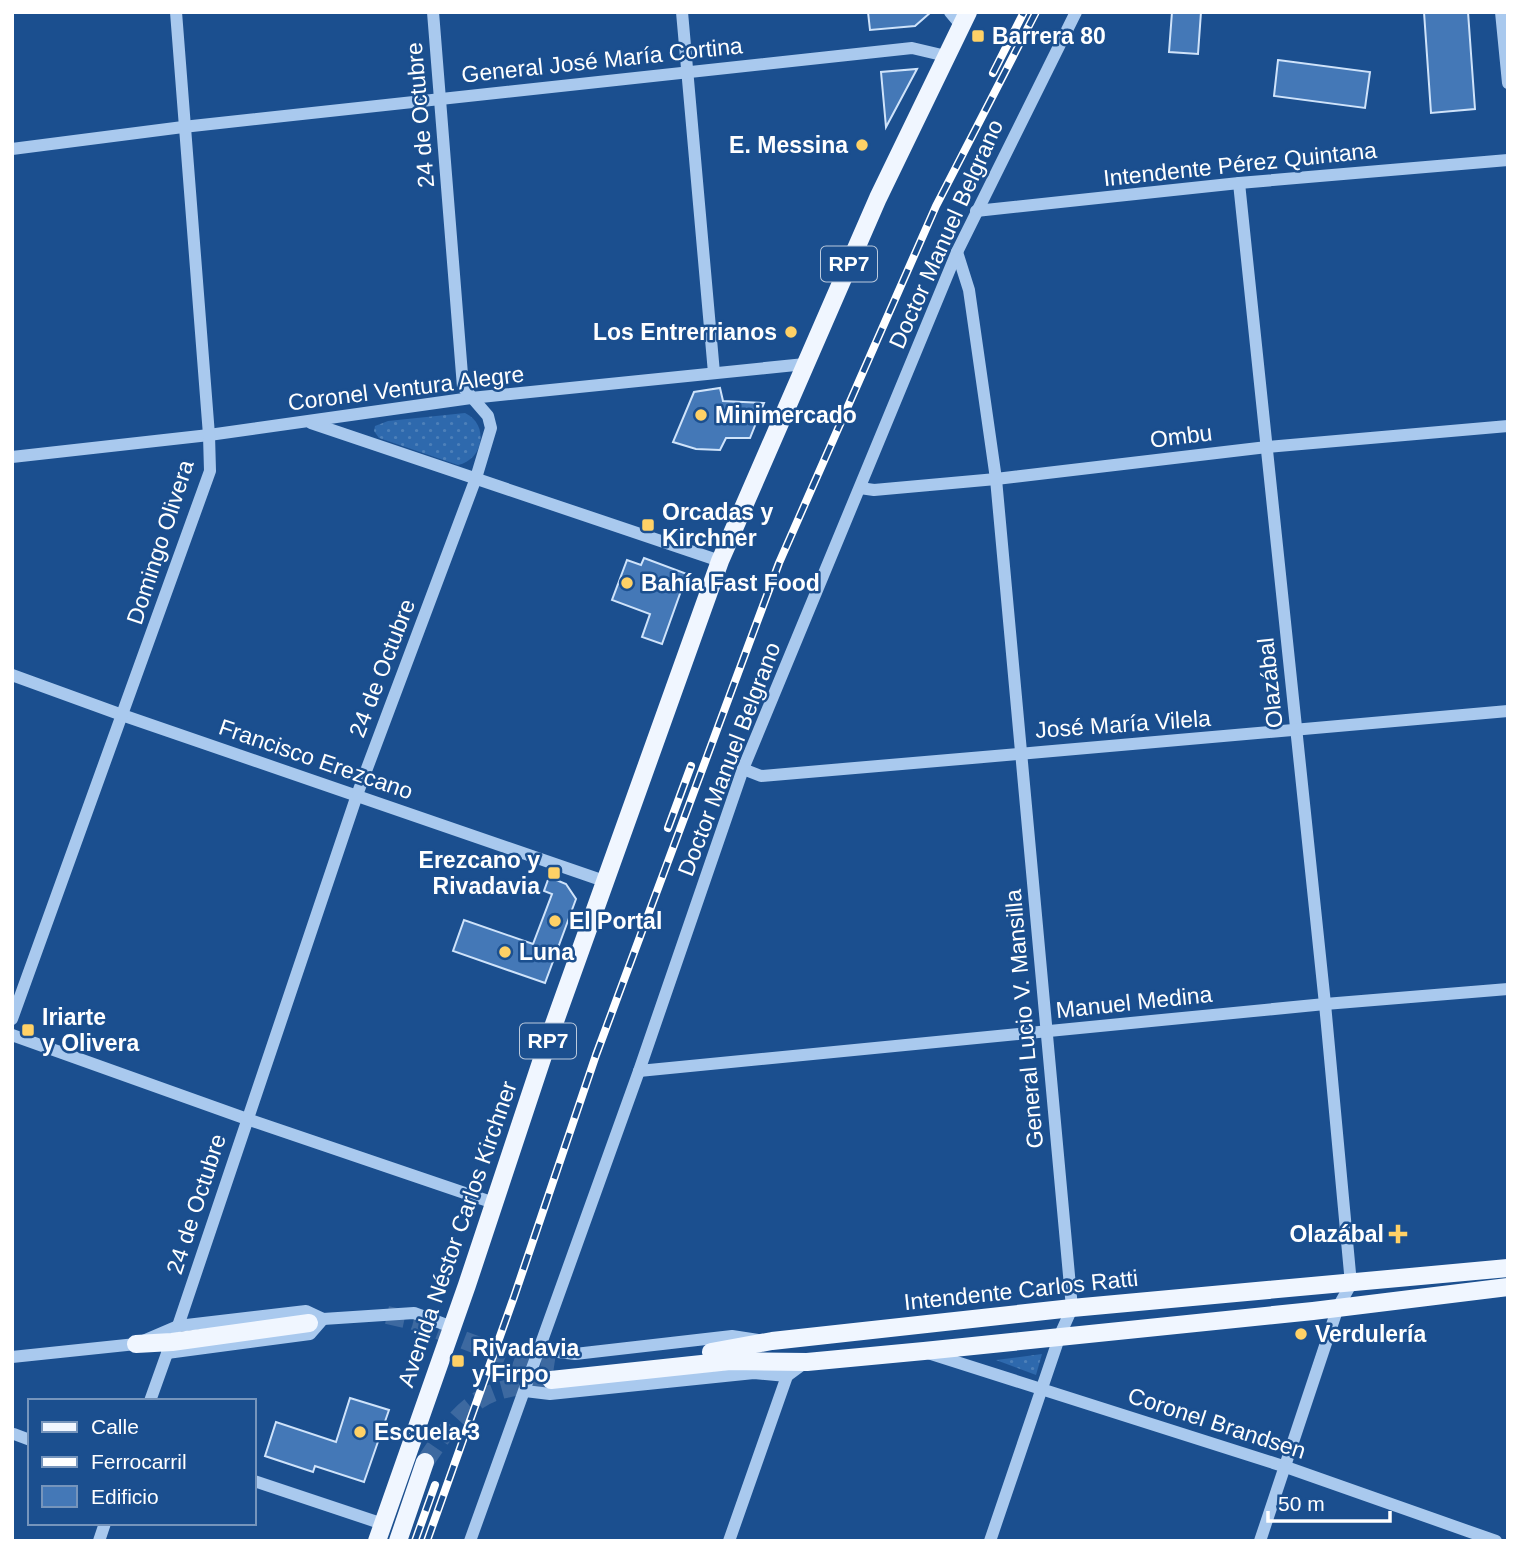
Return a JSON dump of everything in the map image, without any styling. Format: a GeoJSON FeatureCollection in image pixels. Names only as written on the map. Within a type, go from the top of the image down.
{"type":"FeatureCollection","features":[{"type":"Feature","properties":{"kind":"main road","name":"Avenida Néstor Carlos Kirchner"},"geometry":{"type":"LineString","coordinates":[[380,1532],[549,1038],[720,561],[878,198],[946,56],[960,17]]}},
{"type":"Feature","properties":{"kind":"main road","name":"Intendente Carlos Ratti"},"geometry":{"type":"LineString","coordinates":[[772,1341],[1072,1308],[1508,1268]]}},
{"type":"Feature","properties":{"kind":"main road"},"geometry":{"type":"LineString","coordinates":[[772,1341],[732,1349],[552,1373],[730,1361],[807,1362],[1508,1287]]}},
{"type":"Feature","properties":{"kind":"main road"},"geometry":{"type":"LineString","coordinates":[[136,1344],[316,1321]]}},
{"type":"Feature","properties":{"kind":"main road"},"geometry":{"type":"LineString","coordinates":[[398,1541],[425,1462]]}},
{"type":"Feature","properties":{"kind":"street","name":"Domingo Olivera"},"geometry":{"type":"LineString","coordinates":[[12,1019],[210,471],[176,12]]}},
{"type":"Feature","properties":{"kind":"street","name":"24 de Octubre"},"geometry":{"type":"LineString","coordinates":[[151,1399],[357,795],[476,478],[491,428],[488,416],[463,387],[433,12]]}},
{"type":"Feature","properties":{"kind":"street"},"geometry":{"type":"LineString","coordinates":[[682,12],[714,373]]}},
{"type":"Feature","properties":{"kind":"street","name":"Doctor Manuel Belgrano"},"geometry":{"type":"LineString","coordinates":[[470,1541],[639,1071],[743,769],[957,252],[1076,12]]}},
{"type":"Feature","properties":{"kind":"street"},"geometry":{"type":"LineString","coordinates":[[1501,12],[1508,83]]}},
{"type":"Feature","properties":{"kind":"street","name":"General José María Cortina"},"geometry":{"type":"LineString","coordinates":[[12,149],[183,127],[912,48],[946,56]]}},
{"type":"Feature","properties":{"kind":"street","name":"Intendente Pérez Quintana"},"geometry":{"type":"LineString","coordinates":[[976,211],[1239,183],[1508,160]]}},
{"type":"Feature","properties":{"kind":"street","name":"Olazábal"},"geometry":{"type":"LineString","coordinates":[[1239,183],[1325,1004],[1350,1284]]}},
{"type":"Feature","properties":{"kind":"street","name":"General Lucio V. Mansilla"},"geometry":{"type":"LineString","coordinates":[[957,252],[969,290],[996,479],[1072,1308],[1060,1335],[990,1541]]}},
{"type":"Feature","properties":{"kind":"street","name":"Coronel Ventura Alegre"},"geometry":{"type":"LineString","coordinates":[[12,457],[209,435],[471,398],[805,364]]}},
{"type":"Feature","properties":{"kind":"street"},"geometry":{"type":"LineString","coordinates":[[307,422],[720,561]]}},
{"type":"Feature","properties":{"kind":"street","name":"Ombu"},"geometry":{"type":"LineString","coordinates":[[860,488],[874,490],[996,479],[1267,447],[1508,426]]}},
{"type":"Feature","properties":{"kind":"street","name":"Francisco Erezcano"},"geometry":{"type":"LineString","coordinates":[[12,675],[607,882]]}},
{"type":"Feature","properties":{"kind":"street","name":"José María Vilela"},"geometry":{"type":"LineString","coordinates":[[743,769],[761,776],[1296,732],[1508,711]]}},
{"type":"Feature","properties":{"kind":"street","name":"Manuel Medina"},"geometry":{"type":"LineString","coordinates":[[639,1071],[1325,1004],[1508,989]]}},
{"type":"Feature","properties":{"kind":"street"},"geometry":{"type":"LineString","coordinates":[[12,1035],[494,1203]]}},
{"type":"Feature","properties":{"kind":"street"},"geometry":{"type":"LineString","coordinates":[[1260,1541],[1338,1307],[1350,1284]]}},
{"type":"Feature","properties":{"kind":"street"},"geometry":{"type":"LineString","coordinates":[[172,1340],[306,1311],[316,1321],[414,1313],[452,1326]]}},
{"type":"Feature","properties":{"kind":"street"},"geometry":{"type":"LineString","coordinates":[[172,1340],[310,1334],[316,1321]]}},
{"type":"Feature","properties":{"kind":"street","name":"Intendente Carlos Ratti"},"geometry":{"type":"LineString","coordinates":[[541,1345],[558,1352],[575,1354],[732,1336],[772,1341]]}},
{"type":"Feature","properties":{"kind":"street"},"geometry":{"type":"LineString","coordinates":[[12,1357],[136,1344]]}},
{"type":"Feature","properties":{"kind":"street","name":"Coronel Brandsen"},"geometry":{"type":"LineString","coordinates":[[924,1351],[1286,1466],[1496,1541]]}},
{"type":"Feature","properties":{"kind":"street"},"geometry":{"type":"LineString","coordinates":[[729,1541],[787,1376],[807,1362]]}},
{"type":"Feature","properties":{"kind":"street"},"geometry":{"type":"LineString","coordinates":[[525,1391],[550,1394],[754,1373],[787,1376]]}},
{"type":"Feature","properties":{"kind":"street"},"geometry":{"type":"LineString","coordinates":[[256,1482],[380,1532]]}},
{"type":"Feature","properties":{"kind":"shaded area"},"geometry":{"type":"Polygon","coordinates":[[[465,413],[478,425],[480,442],[473,456],[458,465],[379,438],[374,431],[375,426],[388,421],[465,413]]]}},
{"type":"Feature","properties":{"kind":"shaded area"},"geometry":{"type":"Polygon","coordinates":[[[1042,1354],[1036,1375],[996,1360],[1042,1354]]]}},
{"type":"Feature","properties":{"kind":"building"},"geometry":{"type":"Polygon","coordinates":[[[868,12],[931,12],[915,26],[870,30],[868,12]]]}},
{"type":"Feature","properties":{"kind":"building"},"geometry":{"type":"Polygon","coordinates":[[[1172,12],[1201,12],[1198,54],[1169,52],[1172,12]]]}},
{"type":"Feature","properties":{"kind":"building"},"geometry":{"type":"Polygon","coordinates":[[[1424,12],[1468,12],[1475,109],[1431,113],[1424,12]]]}},
{"type":"Feature","properties":{"kind":"building"},"geometry":{"type":"Polygon","coordinates":[[[1278,60],[1370,72],[1365,108],[1274,96],[1278,60]]]}},
{"type":"Feature","properties":{"kind":"building"},"geometry":{"type":"Polygon","coordinates":[[[917,69],[886,127],[881,72],[917,69]]]}},
{"type":"Feature","properties":{"kind":"building"},"geometry":{"type":"Polygon","coordinates":[[[720,388],[723,401],[764,403],[750,438],[726,438],[720,450],[696,449],[673,442],[694,392],[720,388]]]}},
{"type":"Feature","properties":{"kind":"building"},"geometry":{"type":"Polygon","coordinates":[[[644,558],[687,574],[662,644],[642,637],[650,614],[612,600],[627,560],[641,565],[644,558]]]}},
{"type":"Feature","properties":{"kind":"building","name":"Luna"},"geometry":{"type":"Polygon","coordinates":[[[549,877],[566,884],[576,899],[545,983],[453,951],[464,920],[533,944],[552,894],[544,891],[549,877]]]}},
{"type":"Feature","properties":{"kind":"building","name":"Escuela 3"},"geometry":{"type":"Polygon","coordinates":[[[350,1398],[389,1410],[364,1482],[315,1466],[313,1472],[265,1456],[276,1422],[336,1442],[350,1398]]]}},
{"type":"Feature","properties":{"kind":"tunnel"},"geometry":{"type":"LineString","coordinates":[[387,1315],[414,1321],[521,1362],[554,1367]]}},
{"type":"Feature","properties":{"kind":"tunnel"},"geometry":{"type":"LineString","coordinates":[[425,1462],[456,1420],[474,1403],[498,1391],[551,1380]]}},
{"type":"Feature","properties":{"kind":"railway"},"geometry":{"type":"LineString","coordinates":[[993,73],[1024,12]]}},
{"type":"Feature","properties":{"kind":"railway"},"geometry":{"type":"LineString","coordinates":[[427,1541],[596,1055],[779,563],[936,206],[1036,12]]}},
{"type":"Feature","properties":{"kind":"railway"},"geometry":{"type":"LineString","coordinates":[[668,828],[691,766]]}},
{"type":"Feature","properties":{"kind":"railway"},"geometry":{"type":"LineString","coordinates":[[415,1541],[435,1485]]}},
{"type":"Feature","properties":{"kind":"place","name":"Barrera 80"},"geometry":{"type":"Point","coordinates":[978,36]}},
{"type":"Feature","properties":{"kind":"place","name":"E. Messina"},"geometry":{"type":"Point","coordinates":[862,145]}},
{"type":"Feature","properties":{"kind":"place","name":"Los Entrerrianos"},"geometry":{"type":"Point","coordinates":[791,332]}},
{"type":"Feature","properties":{"kind":"place","name":"Minimercado"},"geometry":{"type":"Point","coordinates":[701,415]}},
{"type":"Feature","properties":{"kind":"place","name":"Orcadas y Kirchner"},"geometry":{"type":"Point","coordinates":[648,525]}},
{"type":"Feature","properties":{"kind":"place","name":"Bahía Fast Food"},"geometry":{"type":"Point","coordinates":[627,583]}},
{"type":"Feature","properties":{"kind":"place","name":"Erezcano y Rivadavia"},"geometry":{"type":"Point","coordinates":[554,873]}},
{"type":"Feature","properties":{"kind":"place","name":"El Portal"},"geometry":{"type":"Point","coordinates":[555,921]}},
{"type":"Feature","properties":{"kind":"place","name":"Luna"},"geometry":{"type":"Point","coordinates":[505,952]}},
{"type":"Feature","properties":{"kind":"place","name":"Iriarte y Olivera"},"geometry":{"type":"Point","coordinates":[28,1030]}},
{"type":"Feature","properties":{"kind":"place","name":"Olazábal"},"geometry":{"type":"Point","coordinates":[1398,1234]}},
{"type":"Feature","properties":{"kind":"place","name":"Verdulería"},"geometry":{"type":"Point","coordinates":[1301,1334]}},
{"type":"Feature","properties":{"kind":"place","name":"Rivadavia y Firpo"},"geometry":{"type":"Point","coordinates":[458,1361]}},
{"type":"Feature","properties":{"kind":"place","name":"Escuela 3"},"geometry":{"type":"Point","coordinates":[360,1432]}}]}
